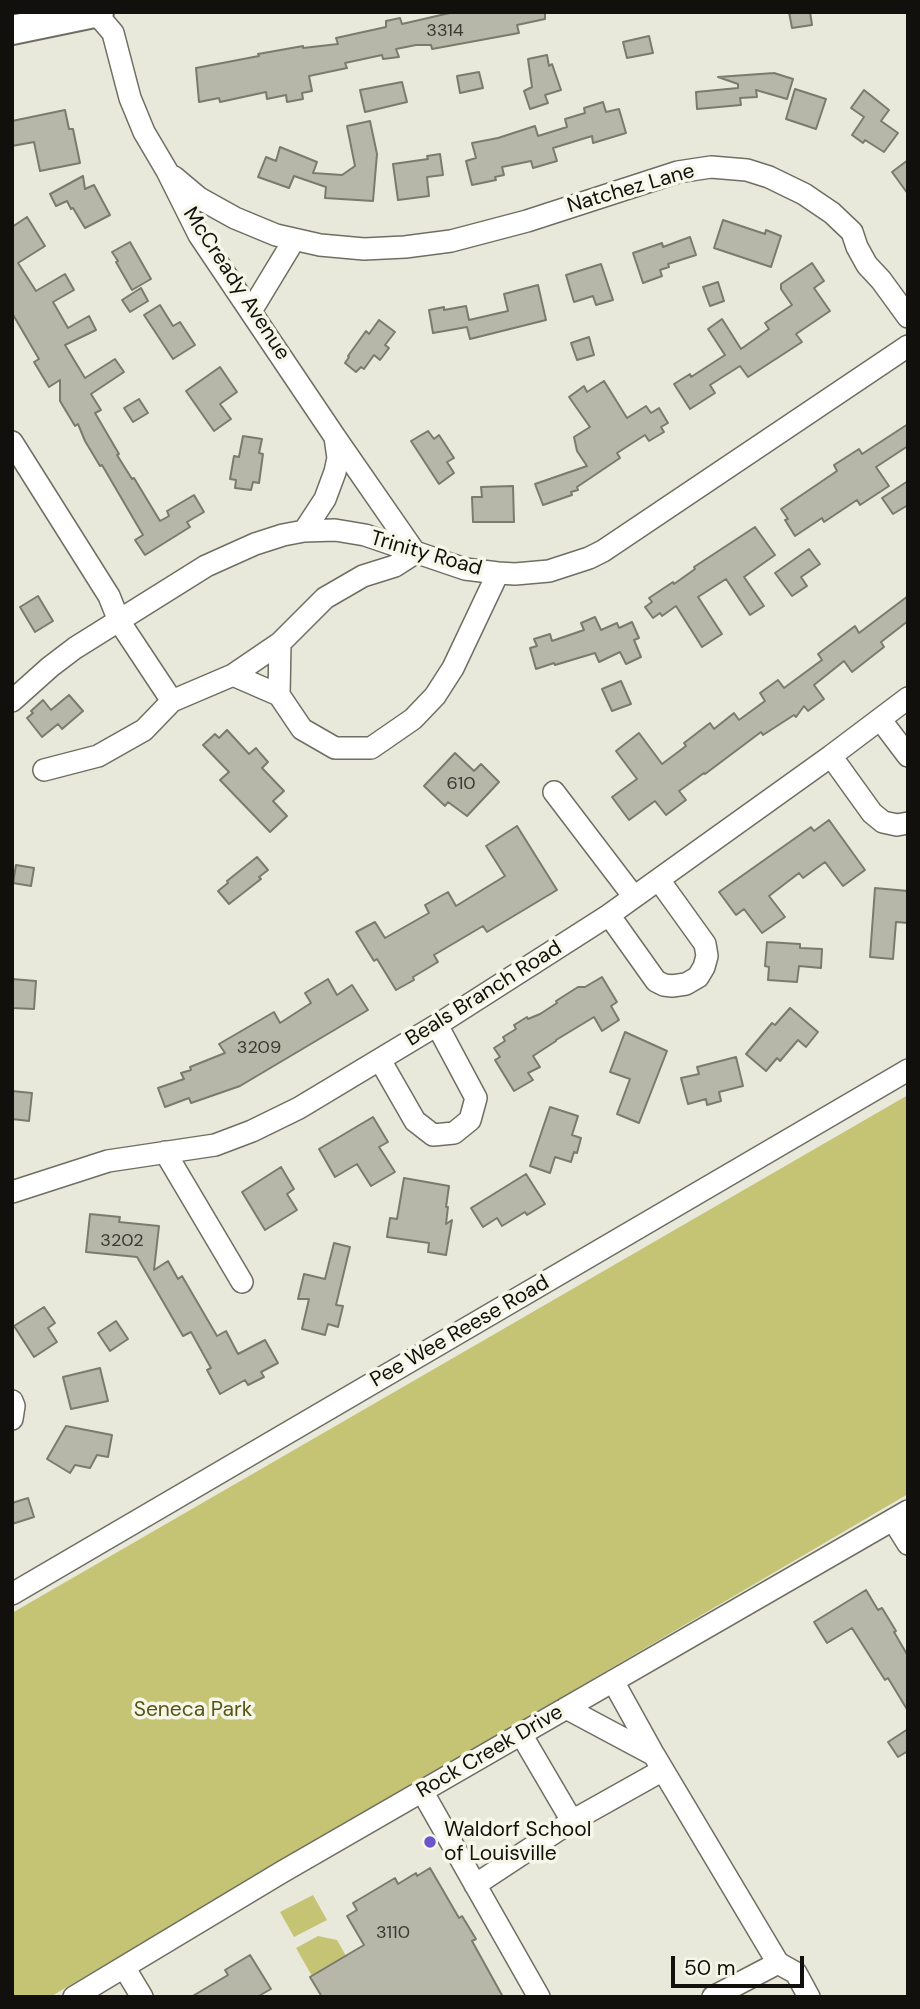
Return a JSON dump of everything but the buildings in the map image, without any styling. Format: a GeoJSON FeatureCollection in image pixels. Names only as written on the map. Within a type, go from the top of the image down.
{"type":"FeatureCollection","features":[{"type":"Feature","properties":{"kind":"main road"},"geometry":{"type":"LineString","coordinates":[[12,30],[97,12]]}},
{"type":"Feature","properties":{"kind":"street","name":"McCready Avenue"},"geometry":{"type":"LineString","coordinates":[[97,12],[113,33],[130,98],[144,132],[199,235],[414,551]]}},
{"type":"Feature","properties":{"kind":"street","name":"Natchez Lane"},"geometry":{"type":"LineString","coordinates":[[167,171],[199,198],[235,218],[276,235],[339,247],[364,248],[405,247],[451,241],[527,221],[678,172],[711,167],[747,170],[804,194],[832,213],[852,232],[867,265],[908,317]]}},
{"type":"Feature","properties":{"kind":"street"},"geometry":{"type":"LineString","coordinates":[[251,311],[294,240]]}},
{"type":"Feature","properties":{"kind":"street","name":"Trinity Road"},"geometry":{"type":"LineString","coordinates":[[12,701],[58,660],[225,556],[304,531],[335,530],[365,535],[465,569],[514,574],[569,565],[603,551],[908,346]]}},
{"type":"Feature","properties":{"kind":"street"},"geometry":{"type":"LineString","coordinates":[[304,531],[325,499],[335,472],[338,458],[335,437]]}},
{"type":"Feature","properties":{"kind":"street"},"geometry":{"type":"LineString","coordinates":[[12,442],[109,596],[119,621],[172,701]]}},
{"type":"Feature","properties":{"kind":"street"},"geometry":{"type":"LineString","coordinates":[[12,469],[99,605],[119,621]]}},
{"type":"Feature","properties":{"kind":"street"},"geometry":{"type":"LineString","coordinates":[[44,771],[98,756],[144,730],[172,701],[233,675],[281,643],[325,598],[363,576],[395,566],[414,551]]}},
{"type":"Feature","properties":{"kind":"street"},"geometry":{"type":"LineString","coordinates":[[233,675],[279,695],[302,729],[335,748],[370,748],[413,719],[435,696],[453,668],[498,573]]}},
{"type":"Feature","properties":{"kind":"street"},"geometry":{"type":"LineString","coordinates":[[279,695],[281,643]]}},
{"type":"Feature","properties":{"kind":"street","name":"Beals Branch Road"},"geometry":{"type":"LineString","coordinates":[[12,1192],[108,1161],[215,1145],[252,1131],[299,1108],[609,915],[908,698]]}},
{"type":"Feature","properties":{"kind":"street"},"geometry":{"type":"LineString","coordinates":[[880,719],[908,756]]}},
{"type":"Feature","properties":{"kind":"street"},"geometry":{"type":"LineString","coordinates":[[831,756],[872,813],[883,822],[897,825],[908,823]]}},
{"type":"Feature","properties":{"kind":"street"},"geometry":{"type":"LineString","coordinates":[[554,792],[634,897]]}},
{"type":"Feature","properties":{"kind":"street"},"geometry":{"type":"LineString","coordinates":[[609,915],[656,981],[672,986],[686,984],[698,977],[707,956],[705,944],[659,880]]}},
{"type":"Feature","properties":{"kind":"street"},"geometry":{"type":"LineString","coordinates":[[380,1060],[415,1121],[433,1135],[454,1133],[470,1120],[476,1098],[436,1025]]}},
{"type":"Feature","properties":{"kind":"street","name":"Pee Wee Reese Road"},"geometry":{"type":"LineString","coordinates":[[12,1594],[908,1070]]}},
{"type":"Feature","properties":{"kind":"street"},"geometry":{"type":"LineString","coordinates":[[164,1152],[242,1282]]}},
{"type":"Feature","properties":{"kind":"street"},"geometry":{"type":"LineString","coordinates":[[12,1401],[12,1419]]}},
{"type":"Feature","properties":{"kind":"street"},"geometry":{"type":"LineString","coordinates":[[900,1516],[908,1544]]}},
{"type":"Feature","properties":{"kind":"street","name":"Rock Creek Drive"},"geometry":{"type":"LineString","coordinates":[[74,1997],[422,1791],[900,1516]]}},
{"type":"Feature","properties":{"kind":"street"},"geometry":{"type":"LineString","coordinates":[[613,1681],[778,1963],[796,1973],[809,1997]]}},
{"type":"Feature","properties":{"kind":"street"},"geometry":{"type":"LineString","coordinates":[[566,1709],[658,1762]]}},
{"type":"Feature","properties":{"kind":"street"},"geometry":{"type":"LineString","coordinates":[[521,1734],[572,1821]]}},
{"type":"Feature","properties":{"kind":"street"},"geometry":{"type":"LineString","coordinates":[[475,1885],[658,1762]]}},
{"type":"Feature","properties":{"kind":"street"},"geometry":{"type":"LineString","coordinates":[[422,1791],[539,1997]]}},
{"type":"Feature","properties":{"kind":"street"},"geometry":{"type":"LineString","coordinates":[[713,1997],[778,1963]]}},
{"type":"Feature","properties":{"kind":"street"},"geometry":{"type":"LineString","coordinates":[[124,1967],[142,1997]]}},
{"type":"Feature","properties":{"kind":"green space","name":"Seneca Park"},"geometry":{"type":"Polygon","coordinates":[[[908,1095],[908,1494],[50,1997],[12,1997],[12,1613],[908,1095]]]}},
{"type":"Feature","properties":{"kind":"green space"},"geometry":{"type":"Polygon","coordinates":[[[313,1895],[327,1920],[294,1937],[280,1912],[313,1895]]]}},
{"type":"Feature","properties":{"kind":"green space"},"geometry":{"type":"Polygon","coordinates":[[[318,1936],[337,1940],[346,1956],[312,1976],[296,1948],[318,1936]]]}},
{"type":"Feature","properties":{"kind":"place","name":"Waldorf School of Louisville"},"geometry":{"type":"Point","coordinates":[430,1842]}}]}
